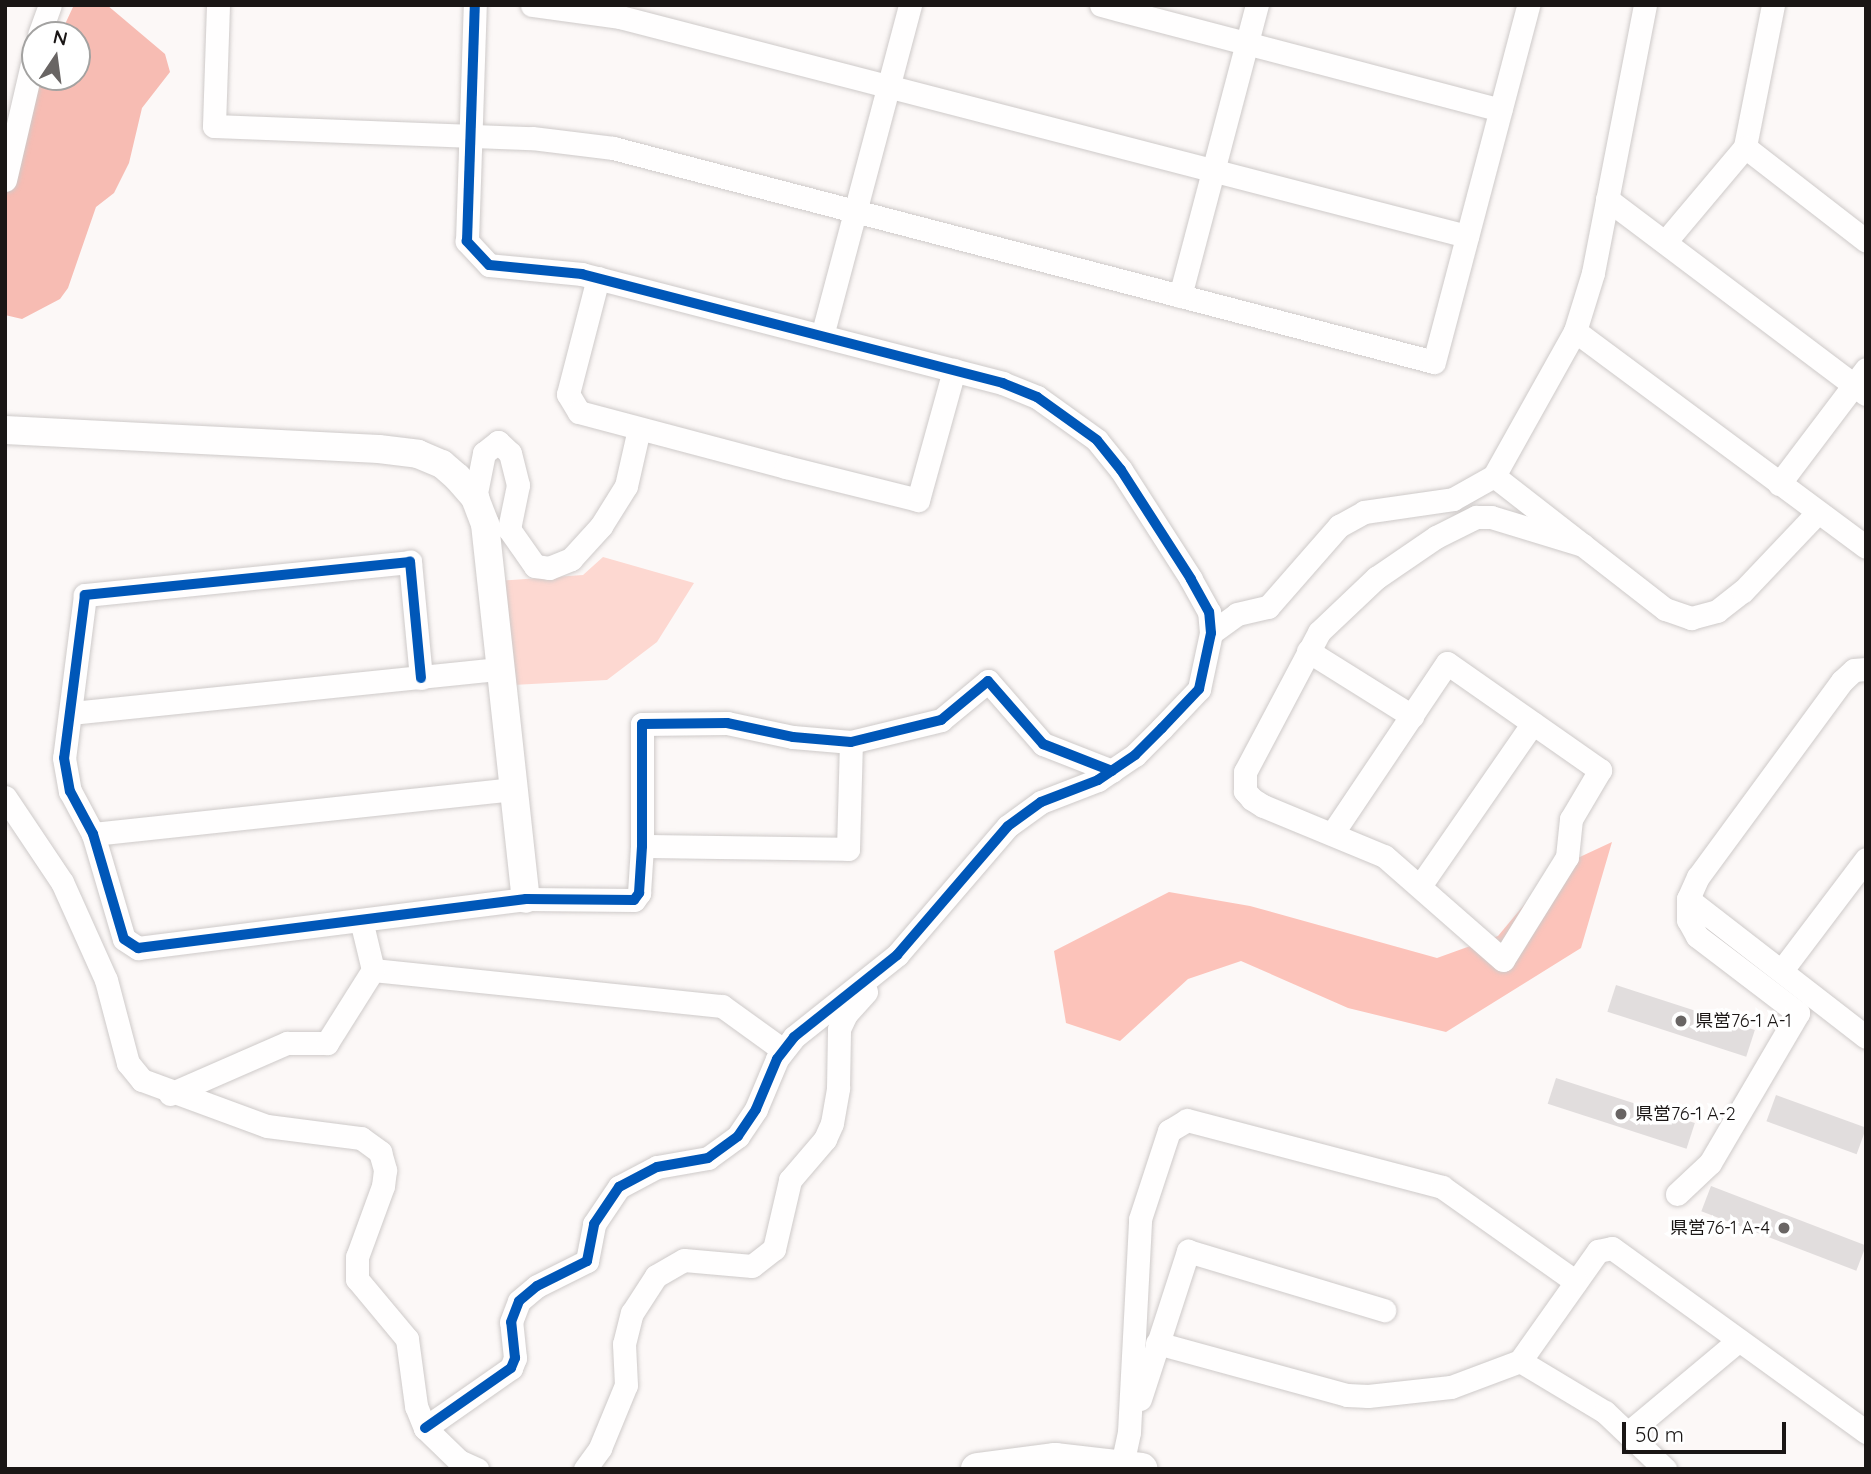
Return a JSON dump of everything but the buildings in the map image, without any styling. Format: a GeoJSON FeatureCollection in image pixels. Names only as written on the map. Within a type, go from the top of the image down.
{"type":"FeatureCollection","features":[{"type":"Feature","properties":{"kind":"main road"},"geometry":{"type":"LineString","coordinates":[[977,1469],[1055,1459],[1132,1467]]}},
{"type":"Feature","properties":{"kind":"street"},"geometry":{"type":"LineString","coordinates":[[218,5],[214,126],[532,138],[613,148],[1434,362],[1528,5]]}},
{"type":"Feature","properties":{"kind":"street"},"geometry":{"type":"LineString","coordinates":[[425,1428],[511,1368],[515,1358],[511,1322],[519,1301],[537,1286],[587,1261],[594,1224],[619,1187],[657,1167],[708,1158],[738,1136],[783,1050],[807,1024],[907,945],[930,913],[965,881],[1018,818],[1041,802],[1112,771],[1135,755],[1199,689],[1211,633],[1209,612],[1191,579],[1097,440],[1037,397],[954,370],[598,278],[489,265],[467,241],[475,5]]}},
{"type":"Feature","properties":{"kind":"street"},"geometry":{"type":"LineString","coordinates":[[532,5],[620,17],[1467,236]]}},
{"type":"Feature","properties":{"kind":"street"},"geometry":{"type":"LineString","coordinates":[[822,336],[910,5]]}},
{"type":"Feature","properties":{"kind":"street"},"geometry":{"type":"LineString","coordinates":[[1101,5],[1500,110]]}},
{"type":"Feature","properties":{"kind":"street"},"geometry":{"type":"LineString","coordinates":[[1180,296],[1257,5]]}},
{"type":"Feature","properties":{"kind":"street"},"geometry":{"type":"LineString","coordinates":[[1211,633],[1237,614],[1268,607],[1339,526],[1364,512],[1453,499],[1494,476],[1575,331],[1593,273],[1645,5]]}},
{"type":"Feature","properties":{"kind":"street"},"geometry":{"type":"LineString","coordinates":[[1665,242],[1745,147],[1773,5]]}},
{"type":"Feature","properties":{"kind":"street"},"geometry":{"type":"LineString","coordinates":[[5,180],[26,91]]}},
{"type":"Feature","properties":{"kind":"street"},"geometry":{"type":"LineString","coordinates":[[1745,147],[1866,241]]}},
{"type":"Feature","properties":{"kind":"street"},"geometry":{"type":"LineString","coordinates":[[1607,199],[1862,383],[1779,484]]}},
{"type":"Feature","properties":{"kind":"street"},"geometry":{"type":"LineString","coordinates":[[598,278],[569,394],[579,412],[639,429],[918,500],[954,370]]}},
{"type":"Feature","properties":{"kind":"street"},"geometry":{"type":"LineString","coordinates":[[1575,331],[1866,547]]}},
{"type":"Feature","properties":{"kind":"street"},"geometry":{"type":"LineString","coordinates":[[526,899],[512,789],[489,550],[475,498],[484,453],[498,442],[510,453],[518,485],[509,529],[535,566],[549,568],[571,559],[601,526],[625,486],[639,429]]}},
{"type":"Feature","properties":{"kind":"street"},"geometry":{"type":"LineString","coordinates":[[5,430],[418,454],[442,464],[475,498]]}},
{"type":"Feature","properties":{"kind":"street"},"geometry":{"type":"LineString","coordinates":[[1494,476],[1665,609],[1691,618],[1717,611],[1743,591],[1817,513]]}},
{"type":"Feature","properties":{"kind":"street"},"geometry":{"type":"LineString","coordinates":[[1332,834],[1447,663],[1600,770],[1571,819],[1567,858],[1503,960],[1384,856],[1264,806],[1245,791],[1247,763],[1280,712],[1319,632],[1376,578],[1462,522],[1491,517],[1583,545]]}},
{"type":"Feature","properties":{"kind":"street"},"geometry":{"type":"LineString","coordinates":[[421,678],[410,562],[85,594],[72,713],[64,758],[69,791],[93,834],[124,939],[138,948],[526,899],[634,900],[639,893],[642,846],[642,724],[727,723],[793,737],[851,742],[941,720],[988,681],[1043,744],[1112,771]]}},
{"type":"Feature","properties":{"kind":"street"},"geometry":{"type":"LineString","coordinates":[[1308,651],[1412,716]]}},
{"type":"Feature","properties":{"kind":"street"},"geometry":{"type":"LineString","coordinates":[[1677,1194],[1710,1163],[1798,1013],[1697,936],[1688,920],[1688,899],[1698,877],[1842,681],[1854,670],[1866,668]]}},
{"type":"Feature","properties":{"kind":"street"},"geometry":{"type":"LineString","coordinates":[[72,713],[500,669]]}},
{"type":"Feature","properties":{"kind":"street"},"geometry":{"type":"LineString","coordinates":[[1420,886],[1533,723]]}},
{"type":"Feature","properties":{"kind":"street"},"geometry":{"type":"LineString","coordinates":[[642,846],[848,849],[851,742]]}},
{"type":"Feature","properties":{"kind":"street"},"geometry":{"type":"LineString","coordinates":[[93,834],[512,789]]}},
{"type":"Feature","properties":{"kind":"street"},"geometry":{"type":"LineString","coordinates":[[5,797],[62,882],[106,980],[128,1063],[142,1080],[170,1094],[267,1126],[361,1138],[380,1152],[385,1170],[383,1186],[357,1257],[356,1273],[362,1290],[407,1339],[416,1406],[425,1428],[460,1461],[477,1469]]}},
{"type":"Feature","properties":{"kind":"street"},"geometry":{"type":"LineString","coordinates":[[1782,970],[1866,859]]}},
{"type":"Feature","properties":{"kind":"street"},"geometry":{"type":"LineString","coordinates":[[1688,899],[1866,1037]]}},
{"type":"Feature","properties":{"kind":"street"},"geometry":{"type":"LineString","coordinates":[[170,1094],[287,1043],[327,1043],[373,970],[360,920]]}},
{"type":"Feature","properties":{"kind":"street"},"geometry":{"type":"LineString","coordinates":[[585,1469],[600,1448],[626,1385],[624,1345],[632,1313],[656,1276],[684,1260],[752,1266],[774,1249],[790,1180],[825,1139],[832,1123],[842,1020],[862,995],[903,965],[907,945]]}},
{"type":"Feature","properties":{"kind":"street"},"geometry":{"type":"LineString","coordinates":[[373,970],[722,1006],[783,1050]]}},
{"type":"Feature","properties":{"kind":"street"},"geometry":{"type":"LineString","coordinates":[[1132,1467],[1129,1432],[1140,1219],[1169,1130],[1187,1120],[1442,1187],[1576,1282]]}},
{"type":"Feature","properties":{"kind":"street"},"geometry":{"type":"LineString","coordinates":[[1157,1343],[1348,1395],[1368,1396],[1451,1387],[1520,1361],[1598,1251],[1612,1248],[1866,1433]]}},
{"type":"Feature","properties":{"kind":"street"},"geometry":{"type":"LineString","coordinates":[[1129,1432],[1188,1251],[1384,1310]]}},
{"type":"Feature","properties":{"kind":"street"},"geometry":{"type":"LineString","coordinates":[[1629,1432],[1739,1340]]}},
{"type":"Feature","properties":{"kind":"street"},"geometry":{"type":"LineString","coordinates":[[1520,1361],[1533,1365],[1629,1432],[1665,1469]]}},
{"type":"Feature","properties":{"kind":"shaded area"},"geometry":{"type":"Polygon","coordinates":[[[107,5],[165,54],[170,72],[142,108],[129,163],[114,193],[96,207],[68,288],[60,299],[22,319],[5,315],[5,203],[12,149],[34,91],[91,91],[91,21],[66,21],[73,7],[107,5]]]}},
{"type":"Feature","properties":{"kind":"shaded area"},"geometry":{"type":"Polygon","coordinates":[[[603,557],[694,583],[657,642],[607,680],[492,686],[483,582],[583,575],[603,557]]]}},
{"type":"Feature","properties":{"kind":"shaded area"},"geometry":{"type":"Polygon","coordinates":[[[1612,842],[1581,948],[1446,1032],[1348,1008],[1241,961],[1188,979],[1120,1041],[1066,1023],[1054,951],[1169,892],[1250,906],[1437,958],[1498,936],[1554,869],[1612,842]]]}},
{"type":"Feature","properties":{"kind":"cycle path"},"geometry":{"type":"LineString","coordinates":[[425,1428],[511,1368],[515,1358],[511,1322],[519,1301],[537,1286],[587,1261],[594,1224],[619,1187],[657,1167],[708,1158],[738,1136],[756,1109],[777,1059],[794,1037],[897,955],[1008,826],[1041,802],[1098,780],[1135,755],[1162,728],[1199,689],[1211,633],[1209,612],[1191,579],[1121,470],[1097,440],[1037,397],[1003,383],[582,274],[489,265],[467,241],[475,5]]}},
{"type":"Feature","properties":{"kind":"cycle path"},"geometry":{"type":"LineString","coordinates":[[421,678],[410,562],[85,595],[64,758],[70,791],[93,834],[124,939],[138,948],[526,899],[634,900],[639,893],[642,846],[642,724],[727,723],[793,737],[851,742],[941,720],[988,681],[1043,744],[1112,771]]}},
{"type":"Feature","properties":{"kind":"place","name":"県営76-1 A-1"},"geometry":{"type":"Point","coordinates":[1681,1021]}},
{"type":"Feature","properties":{"kind":"place","name":"県営76-1 A-2"},"geometry":{"type":"Point","coordinates":[1621,1114]}},
{"type":"Feature","properties":{"kind":"place","name":"県営76-1 A-4"},"geometry":{"type":"Point","coordinates":[1784,1228]}}]}
